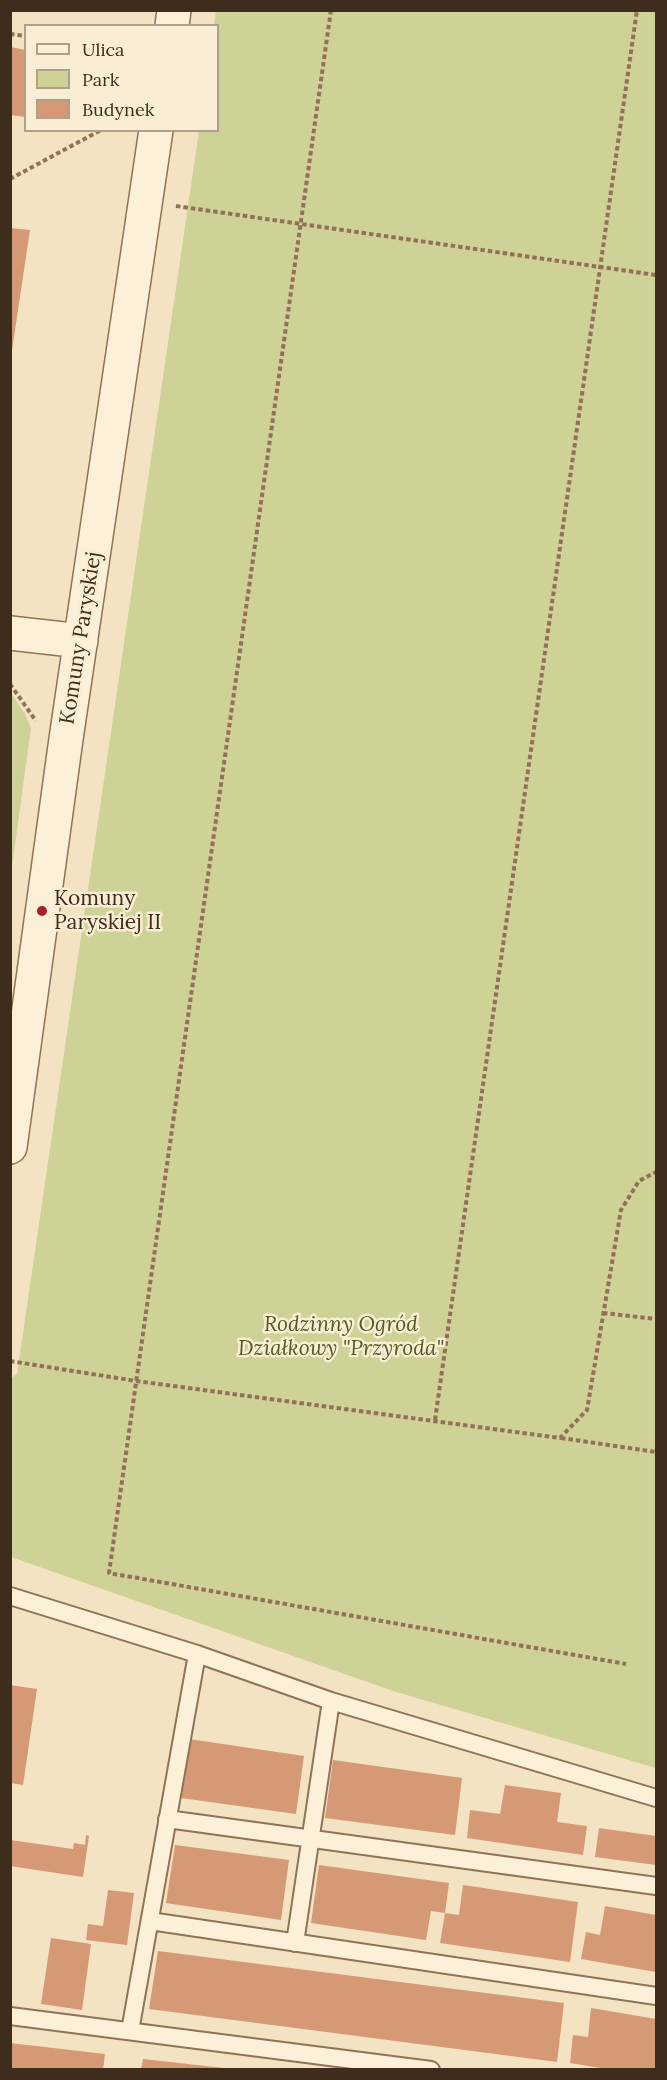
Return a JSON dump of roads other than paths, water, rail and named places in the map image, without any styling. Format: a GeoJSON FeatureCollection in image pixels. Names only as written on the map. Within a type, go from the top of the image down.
{"type":"FeatureCollection","features":[{"type":"Feature","properties":{"kind":"street","name":"Komuny Paryskiej"},"geometry":{"type":"LineString","coordinates":[[10,1147],[66,739],[156,132]]}},
{"type":"Feature","properties":{"kind":"street"},"geometry":{"type":"LineString","coordinates":[[10,633],[81,641]]}},
{"type":"Feature","properties":{"kind":"lane"},"geometry":{"type":"LineString","coordinates":[[10,1596],[197,1654],[331,1701],[657,1798]]}},
{"type":"Feature","properties":{"kind":"lane"},"geometry":{"type":"LineString","coordinates":[[130,2031],[197,1654]]}},
{"type":"Feature","properties":{"kind":"lane"},"geometry":{"type":"LineString","coordinates":[[295,1943],[331,1701]]}},
{"type":"Feature","properties":{"kind":"lane"},"geometry":{"type":"LineString","coordinates":[[167,1819],[657,1886]]}},
{"type":"Feature","properties":{"kind":"lane"},"geometry":{"type":"LineString","coordinates":[[150,1922],[657,1996]]}},
{"type":"Feature","properties":{"kind":"lane"},"geometry":{"type":"LineString","coordinates":[[10,2016],[431,2070]]}},
{"type":"Feature","properties":{"kind":"place","name":"Komuny Paryskiej II"},"geometry":{"type":"Point","coordinates":[42,911]}},
{"type":"Feature","properties":{"kind":"park label","name":"Rodzinny Ogród Działkowy \"Przyroda\""},"geometry":{"type":"Point","coordinates":[341,1337]}}]}
